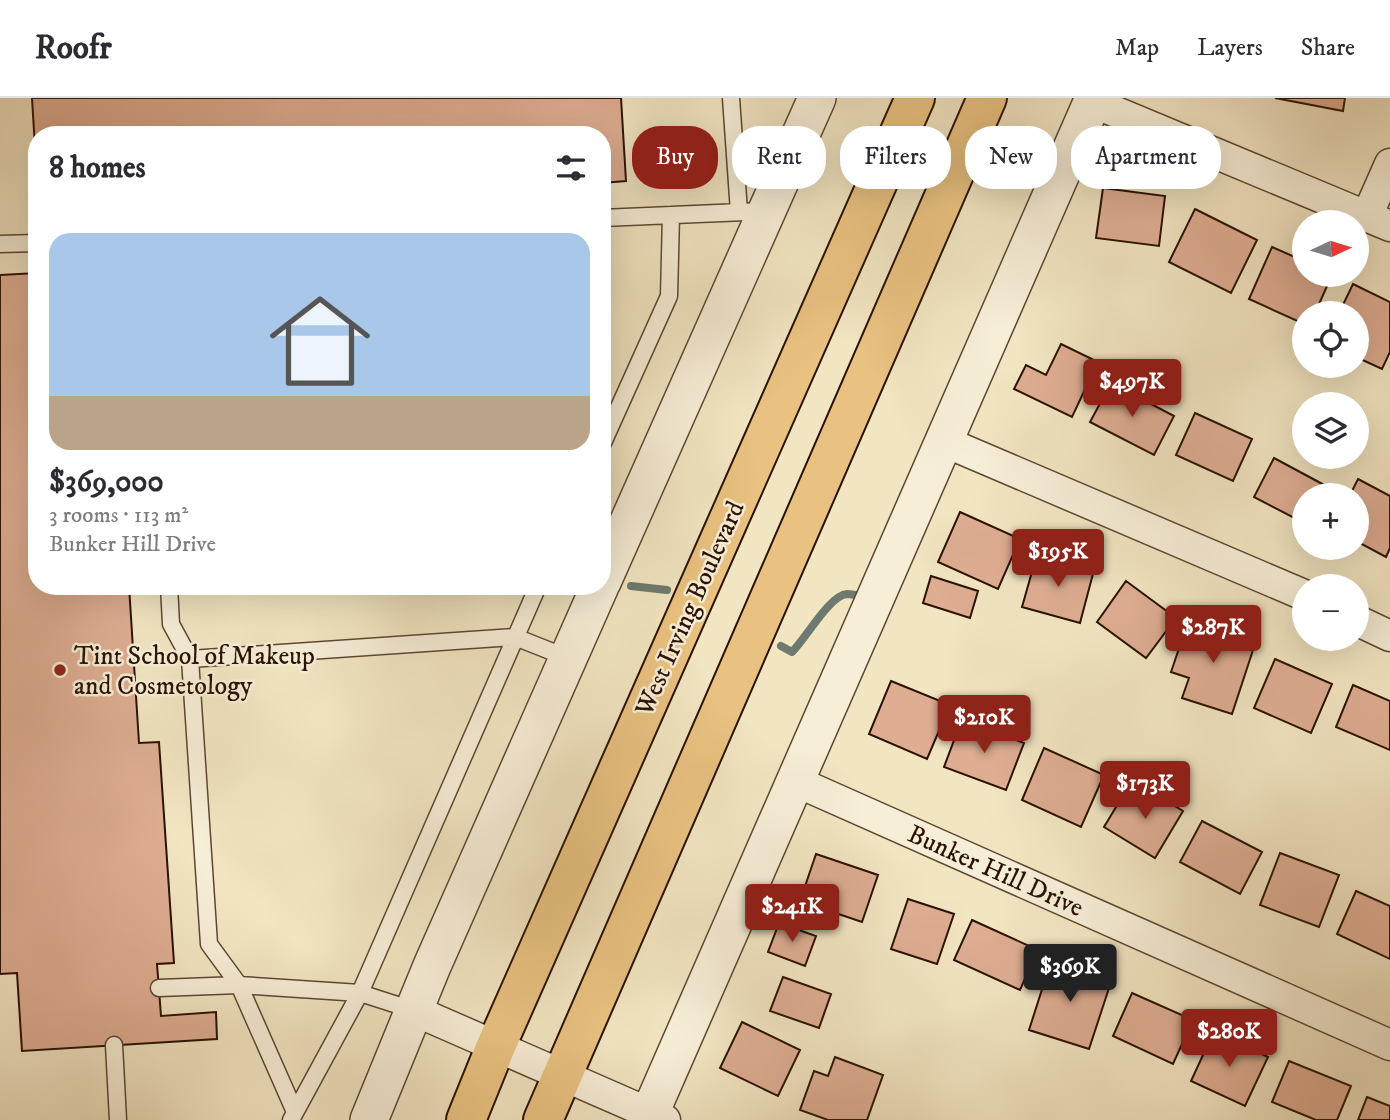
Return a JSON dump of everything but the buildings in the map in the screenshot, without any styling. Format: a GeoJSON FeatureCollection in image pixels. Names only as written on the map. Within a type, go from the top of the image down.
{"type":"FeatureCollection","features":[{"type":"Feature","properties":{"kind":"main road","name":"West Irving Boulevard"},"geometry":{"type":"LineString","coordinates":[[467,1120],[496,1046],[915,98]]}},
{"type":"Feature","properties":{"kind":"main road"},"geometry":{"type":"LineString","coordinates":[[543,1120],[987,98]]}},
{"type":"Feature","properties":{"kind":"street"},"geometry":{"type":"LineString","coordinates":[[611,560],[753,212],[817,98]]}},
{"type":"Feature","properties":{"kind":"street"},"geometry":{"type":"LineString","coordinates":[[413,1010],[654,1118],[794,781],[1093,100],[1379,221],[1390,164]]}},
{"type":"Feature","properties":{"kind":"street"},"geometry":{"type":"LineString","coordinates":[[943,441],[1292,591]]}},
{"type":"Feature","properties":{"kind":"street"},"geometry":{"type":"LineString","coordinates":[[369,1120],[413,1010],[596,595]]}},
{"type":"Feature","properties":{"kind":"street"},"geometry":{"type":"LineString","coordinates":[[1369,626],[1390,636]]}},
{"type":"Feature","properties":{"kind":"street","name":"Bunker Hill Drive"},"geometry":{"type":"LineString","coordinates":[[794,781],[1390,1045]]}},
{"type":"Feature","properties":{"kind":"lane"},"geometry":{"type":"LineString","coordinates":[[611,218],[753,212],[731,98]]}},
{"type":"Feature","properties":{"kind":"lane"},"geometry":{"type":"LineString","coordinates":[[611,424],[669,296],[671,215]]}},
{"type":"Feature","properties":{"kind":"lane"},"geometry":{"type":"LineString","coordinates":[[0,244],[28,243]]}},
{"type":"Feature","properties":{"kind":"lane"},"geometry":{"type":"LineString","coordinates":[[169,595],[171,624],[190,659],[209,944],[239,985],[293,1116]]}},
{"type":"Feature","properties":{"kind":"lane"},"geometry":{"type":"LineString","coordinates":[[293,1116],[360,993],[534,595]]}},
{"type":"Feature","properties":{"kind":"lane"},"geometry":{"type":"LineString","coordinates":[[190,659],[515,637],[568,658]]}},
{"type":"Feature","properties":{"kind":"lane"},"geometry":{"type":"LineString","coordinates":[[159,988],[239,985],[360,993],[413,1010]]}},
{"type":"Feature","properties":{"kind":"lane"},"geometry":{"type":"LineString","coordinates":[[114,1045],[118,1120]]}},
{"type":"Feature","properties":{"kind":"waterway"},"geometry":{"type":"LineString","coordinates":[[631,586],[667,590]]}},
{"type":"Feature","properties":{"kind":"waterway"},"geometry":{"type":"LineString","coordinates":[[781,646],[792,652],[826,609],[840,596],[847,594],[865,597]]}},
{"type":"Feature","properties":{"kind":"place","name":"Tint School of Makeup and Cosmetology"},"geometry":{"type":"Point","coordinates":[60,670]}}]}
